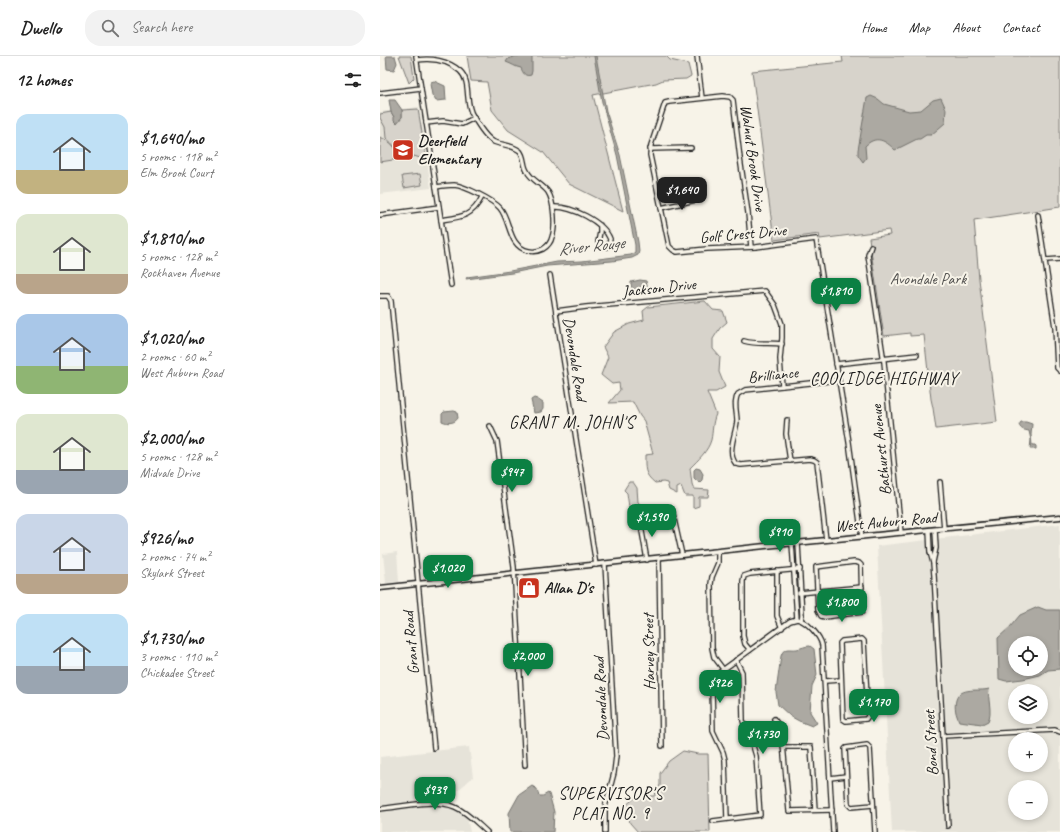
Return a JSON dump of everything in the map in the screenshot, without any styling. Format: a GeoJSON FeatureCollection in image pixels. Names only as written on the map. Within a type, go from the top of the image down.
{"type":"FeatureCollection","features":[{"type":"Feature","properties":{"kind":"main road","name":"West Auburn Road"},"geometry":{"type":"LineString","coordinates":[[380,588],[792,543],[1060,517]]}},
{"type":"Feature","properties":{"kind":"street"},"geometry":{"type":"LineString","coordinates":[[697,56],[702,98],[669,102],[665,104],[650,149],[651,161],[661,208],[700,199]]}},
{"type":"Feature","properties":{"kind":"street"},"geometry":{"type":"LineString","coordinates":[[436,187],[454,185],[463,187],[493,202],[504,214],[515,241],[522,249],[529,251],[542,250],[551,241],[553,234],[553,207],[550,197],[547,191],[526,170],[523,156],[514,148],[491,140],[474,118],[469,108],[465,80],[459,70],[439,60],[416,58],[451,285]]}},
{"type":"Feature","properties":{"kind":"street"},"geometry":{"type":"LineString","coordinates":[[380,93],[421,88]]}},
{"type":"Feature","properties":{"kind":"street","name":"Walnut Brook Drive"},"geometry":{"type":"LineString","coordinates":[[702,98],[726,96],[734,100],[751,247]]}},
{"type":"Feature","properties":{"kind":"street"},"geometry":{"type":"LineString","coordinates":[[426,123],[442,121],[462,124],[474,118]]}},
{"type":"Feature","properties":{"kind":"street"},"geometry":{"type":"LineString","coordinates":[[650,149],[691,148]]}},
{"type":"Feature","properties":{"kind":"street"},"geometry":{"type":"LineString","coordinates":[[441,220],[468,214],[475,208],[482,197]]}},
{"type":"Feature","properties":{"kind":"street"},"geometry":{"type":"LineString","coordinates":[[380,215],[439,207]]}},
{"type":"Feature","properties":{"kind":"street"},"geometry":{"type":"LineString","coordinates":[[553,207],[567,208],[600,225],[606,230],[610,239],[610,243],[606,247],[599,244],[600,225]]}},
{"type":"Feature","properties":{"kind":"street","name":"Golf Crest Drive"},"geometry":{"type":"LineString","coordinates":[[661,208],[669,246],[677,252],[714,248],[751,247],[816,239],[836,364]]}},
{"type":"Feature","properties":{"kind":"street"},"geometry":{"type":"LineString","coordinates":[[1038,215],[1046,260],[1058,370],[1060,372]]}},
{"type":"Feature","properties":{"kind":"street","name":"Bathurst Avenue"},"geometry":{"type":"LineString","coordinates":[[871,246],[868,255],[883,359],[901,533]]}},
{"type":"Feature","properties":{"kind":"street"},"geometry":{"type":"LineString","coordinates":[[1046,260],[1060,258]]}},
{"type":"Feature","properties":{"kind":"street","name":"Devondale Road"},"geometry":{"type":"LineString","coordinates":[[550,275],[596,565]]}},
{"type":"Feature","properties":{"kind":"street","name":"Jackson Drive"},"geometry":{"type":"LineString","coordinates":[[556,311],[765,290],[779,314],[782,328],[782,344]]}},
{"type":"Feature","properties":{"kind":"street","name":"Grant Road"},"geometry":{"type":"LineString","coordinates":[[380,296],[386,296],[389,298],[392,309],[434,748]]}},
{"type":"Feature","properties":{"kind":"street"},"geometry":{"type":"LineString","coordinates":[[744,341],[756,344],[782,344],[780,359],[782,386]]}},
{"type":"Feature","properties":{"kind":"street"},"geometry":{"type":"LineString","coordinates":[[862,537],[836,364],[917,355]]}},
{"type":"Feature","properties":{"kind":"street","name":"Brilliance"},"geometry":{"type":"LineString","coordinates":[[790,461],[741,465],[735,462],[733,459],[732,444],[737,421],[735,401],[737,395],[739,392],[745,390],[838,380]]}},
{"type":"Feature","properties":{"kind":"street"},"geometry":{"type":"LineString","coordinates":[[787,420],[786,434],[790,461],[810,459],[816,461],[818,466],[826,540]]}},
{"type":"Feature","properties":{"kind":"street"},"geometry":{"type":"LineString","coordinates":[[490,426],[497,441],[503,475],[514,573],[524,765]]}},
{"type":"Feature","properties":{"kind":"street"},"geometry":{"type":"LineString","coordinates":[[940,482],[944,529]]}},
{"type":"Feature","properties":{"kind":"street"},"geometry":{"type":"LineString","coordinates":[[672,510],[682,556]]}},
{"type":"Feature","properties":{"kind":"street"},"geometry":{"type":"LineString","coordinates":[[640,520],[647,560]]}},
{"type":"Feature","properties":{"kind":"street","name":"Bond Street"},"geometry":{"type":"LineString","coordinates":[[928,530],[930,552],[933,563],[948,826]]}},
{"type":"Feature","properties":{"kind":"street","name":"Bond Street"},"geometry":{"type":"LineString","coordinates":[[933,563],[936,548],[934,530]]}},
{"type":"Feature","properties":{"kind":"street"},"geometry":{"type":"LineString","coordinates":[[792,543],[799,619],[816,633],[820,639],[823,654],[833,832]]}},
{"type":"Feature","properties":{"kind":"street"},"geometry":{"type":"LineString","coordinates":[[798,543],[801,593],[799,619]]}},
{"type":"Feature","properties":{"kind":"street"},"geometry":{"type":"LineString","coordinates":[[718,551],[718,564],[712,577],[711,584],[712,648],[714,657],[723,669]]}},
{"type":"Feature","properties":{"kind":"street","name":"Harvey Street"},"geometry":{"type":"LineString","coordinates":[[659,558],[662,746]]}},
{"type":"Feature","properties":{"kind":"street"},"geometry":{"type":"LineString","coordinates":[[854,562],[859,563],[863,610],[859,613],[825,617],[821,616],[818,610],[817,592],[816,569],[818,566],[854,562]]}},
{"type":"Feature","properties":{"kind":"street","name":"Devondale Road"},"geometry":{"type":"LineString","coordinates":[[605,564],[616,756],[614,773],[605,807],[606,832]]}},
{"type":"Feature","properties":{"kind":"street"},"geometry":{"type":"LineString","coordinates":[[750,650],[745,644],[743,636],[743,578],[750,574],[800,569]]}},
{"type":"Feature","properties":{"kind":"street"},"geometry":{"type":"LineString","coordinates":[[777,571],[777,616],[778,622],[782,628]]}},
{"type":"Feature","properties":{"kind":"street"},"geometry":{"type":"LineString","coordinates":[[796,593],[862,587]]}},
{"type":"Feature","properties":{"kind":"street"},"geometry":{"type":"LineString","coordinates":[[727,819],[726,760],[714,733],[712,721],[712,686],[716,676],[723,669],[793,620],[799,619]]}},
{"type":"Feature","properties":{"kind":"street"},"geometry":{"type":"LineString","coordinates":[[864,640],[868,718],[844,721],[841,680],[840,643],[842,641],[864,640]]}},
{"type":"Feature","properties":{"kind":"street"},"geometry":{"type":"LineString","coordinates":[[713,821],[760,815],[756,756],[743,722],[742,672],[736,660]]}},
{"type":"Feature","properties":{"kind":"street"},"geometry":{"type":"LineString","coordinates":[[824,681],[841,680]]}},
{"type":"Feature","properties":{"kind":"street"},"geometry":{"type":"LineString","coordinates":[[774,719],[781,730],[784,747],[789,811],[832,810]]}},
{"type":"Feature","properties":{"kind":"street"},"geometry":{"type":"LineString","coordinates":[[943,736],[1055,730],[1060,732]]}},
{"type":"Feature","properties":{"kind":"street"},"geometry":{"type":"LineString","coordinates":[[873,805],[849,806],[848,804],[846,748],[869,746],[875,832]]}},
{"type":"Feature","properties":{"kind":"street"},"geometry":{"type":"LineString","coordinates":[[784,747],[811,747],[815,810]]}},
{"type":"Feature","properties":{"kind":"street"},"geometry":{"type":"LineString","coordinates":[[830,778],[846,776]]}},
{"type":"Feature","properties":{"kind":"street"},"geometry":{"type":"LineString","coordinates":[[380,809],[429,804],[448,805],[461,811],[487,832]]}},
{"type":"Feature","properties":{"kind":"shaded area"},"geometry":{"type":"Polygon","coordinates":[[[386,56],[395,56],[397,63],[394,70],[387,69],[386,56]]]}},
{"type":"Feature","properties":{"kind":"shaded area"},"geometry":{"type":"Polygon","coordinates":[[[516,56],[532,56],[531,75],[526,75],[523,73],[521,68],[506,62],[508,59],[516,56]]]}},
{"type":"Feature","properties":{"kind":"shaded area"},"geometry":{"type":"Polygon","coordinates":[[[594,56],[596,56],[606,111],[620,155],[638,242],[638,255],[632,258],[612,261],[547,266],[512,273],[466,279],[467,277],[557,262],[582,261],[631,255],[635,252],[635,245],[617,155],[602,102],[594,56]]]}},
{"type":"Feature","properties":{"kind":"shaded area"},"geometry":{"type":"Polygon","coordinates":[[[434,81],[445,86],[446,100],[436,101],[432,95],[430,84],[434,81]]]}},
{"type":"Feature","properties":{"kind":"shaded area"},"geometry":{"type":"Polygon","coordinates":[[[871,96],[884,104],[909,111],[921,110],[933,100],[941,98],[946,109],[945,123],[931,135],[926,135],[895,150],[884,141],[873,141],[865,146],[866,158],[863,162],[858,155],[858,150],[867,98],[871,96]]]}},
{"type":"Feature","properties":{"kind":"shaded area"},"geometry":{"type":"Polygon","coordinates":[[[389,100],[395,100],[402,110],[402,117],[397,123],[391,112],[389,100]]]}},
{"type":"Feature","properties":{"kind":"shaded area","name":"Deerfield Elementary"},"geometry":{"type":"Polygon","coordinates":[[[419,107],[431,188],[380,194],[380,112],[419,107]]]}},
{"type":"Feature","properties":{"kind":"shaded area"},"geometry":{"type":"Polygon","coordinates":[[[640,280],[646,281],[648,290],[644,293],[635,294],[631,286],[631,282],[640,280]]]}},
{"type":"Feature","properties":{"kind":"shaded area"},"geometry":{"type":"Polygon","coordinates":[[[534,398],[543,403],[543,409],[541,412],[534,413],[531,400],[534,398]]]}},
{"type":"Feature","properties":{"kind":"shaded area"},"geometry":{"type":"Polygon","coordinates":[[[444,412],[457,412],[457,420],[451,422],[442,421],[442,414],[444,412]]]}},
{"type":"Feature","properties":{"kind":"shaded area"},"geometry":{"type":"Polygon","coordinates":[[[1021,422],[1032,424],[1032,445],[1036,446],[1036,449],[1030,449],[1031,440],[1029,431],[1021,428],[1019,425],[1021,422]]]}},
{"type":"Feature","properties":{"kind":"shaded area"},"geometry":{"type":"Polygon","coordinates":[[[696,468],[700,469],[703,474],[702,480],[699,483],[694,478],[694,470],[696,468]]]}},
{"type":"Feature","properties":{"kind":"shaded area"},"geometry":{"type":"Polygon","coordinates":[[[1060,524],[1060,832],[892,832],[877,546],[1060,524]]]}},
{"type":"Feature","properties":{"kind":"shaded area"},"geometry":{"type":"Polygon","coordinates":[[[397,552],[399,582],[386,583],[383,554],[397,552]]]}},
{"type":"Feature","properties":{"kind":"shaded area"},"geometry":{"type":"Polygon","coordinates":[[[1038,607],[1046,610],[1060,610],[1060,669],[1048,670],[1048,636],[1008,636],[1008,676],[1036,676],[1006,681],[999,679],[998,638],[1020,615],[1038,607]]]}},
{"type":"Feature","properties":{"kind":"shaded area"},"geometry":{"type":"Polygon","coordinates":[[[810,646],[814,649],[817,675],[812,686],[810,712],[817,723],[812,726],[790,716],[778,705],[776,692],[782,653],[787,649],[797,649],[810,646]]]}},
{"type":"Feature","properties":{"kind":"shaded area"},"geometry":{"type":"Polygon","coordinates":[[[989,689],[990,713],[988,721],[982,724],[959,721],[955,708],[955,703],[958,696],[961,693],[970,690],[989,689]]]}},
{"type":"Feature","properties":{"kind":"shaded area"},"geometry":{"type":"Polygon","coordinates":[[[469,747],[473,777],[447,800],[465,809],[470,832],[380,832],[380,757],[469,747]]]}},
{"type":"Feature","properties":{"kind":"shaded area"},"geometry":{"type":"Polygon","coordinates":[[[532,786],[537,789],[539,796],[549,794],[554,812],[553,832],[510,832],[509,813],[519,795],[532,786]]]}},
{"type":"Feature","properties":{"kind":"green space"},"geometry":{"type":"Polygon","coordinates":[[[399,56],[411,56],[414,78],[409,83],[399,56]]]}},
{"type":"Feature","properties":{"kind":"green space"},"geometry":{"type":"Polygon","coordinates":[[[467,56],[666,56],[670,60],[688,64],[691,76],[686,79],[663,80],[656,83],[593,95],[623,211],[569,184],[543,152],[508,130],[492,110],[487,82],[471,81],[467,56]]]}},
{"type":"Feature","properties":{"kind":"green space","name":"Avondale Park"},"geometry":{"type":"Polygon","coordinates":[[[842,56],[1060,56],[1060,207],[974,220],[979,279],[997,422],[936,429],[924,335],[910,336],[910,333],[884,336],[869,238],[890,235],[889,230],[820,239],[819,234],[774,240],[752,71],[843,62],[842,56]]]}},
{"type":"Feature","properties":{"kind":"green space"},"geometry":{"type":"Polygon","coordinates":[[[418,109],[426,157],[420,158],[414,156],[409,159],[401,159],[395,147],[386,138],[385,127],[380,118],[380,114],[391,112],[394,117],[402,117],[402,110],[418,109]]]}},
{"type":"Feature","properties":{"kind":"green space"},"geometry":{"type":"Polygon","coordinates":[[[380,137],[393,145],[397,151],[399,159],[380,162],[380,137]]]}},
{"type":"Feature","properties":{"kind":"green space"},"geometry":{"type":"Polygon","coordinates":[[[420,174],[422,185],[404,188],[402,176],[420,174]]]}},
{"type":"Feature","properties":{"kind":"green space"},"geometry":{"type":"Polygon","coordinates":[[[705,301],[713,310],[723,311],[727,322],[720,328],[713,339],[713,349],[720,357],[719,372],[725,387],[716,392],[707,392],[716,414],[711,440],[705,452],[690,468],[694,489],[709,490],[708,497],[699,497],[699,506],[693,508],[693,496],[685,496],[681,486],[677,488],[677,494],[669,490],[667,483],[655,483],[649,477],[645,468],[645,455],[653,454],[644,421],[633,402],[609,403],[620,390],[619,383],[612,384],[601,375],[608,357],[603,347],[614,332],[629,324],[644,320],[643,311],[648,307],[705,301]]]}},
{"type":"Feature","properties":{"kind":"green space"},"geometry":{"type":"Polygon","coordinates":[[[629,482],[633,482],[637,488],[638,502],[640,504],[637,511],[634,511],[629,507],[627,493],[624,490],[629,482]]]}},
{"type":"Feature","properties":{"kind":"green space"},"geometry":{"type":"Polygon","coordinates":[[[683,751],[708,754],[710,832],[638,832],[630,823],[625,806],[637,796],[654,796],[660,785],[660,773],[669,761],[683,751]]]}},
{"type":"Feature","properties":{"kind":"place","name":"Deerfield Elementary"},"geometry":{"type":"Point","coordinates":[403,150]}},
{"type":"Feature","properties":{"kind":"place","name":"Allan D's"},"geometry":{"type":"Point","coordinates":[529,588]}},
{"type":"Feature","properties":{"kind":"district","name":"COOLIDGE HIGHWAY"},"geometry":{"type":"Point","coordinates":[884,378]}},
{"type":"Feature","properties":{"kind":"district","name":"GRANT M. JOHN'S"},"geometry":{"type":"Point","coordinates":[572,422]}},
{"type":"Feature","properties":{"kind":"district","name":"SUPERVISOR'S PLAT NO. 9"},"geometry":{"type":"Point","coordinates":[611,803]}},
{"type":"Feature","properties":{"kind":"water label","name":"River Rouge"},"geometry":{"type":"Point","coordinates":[591,246]}}]}
